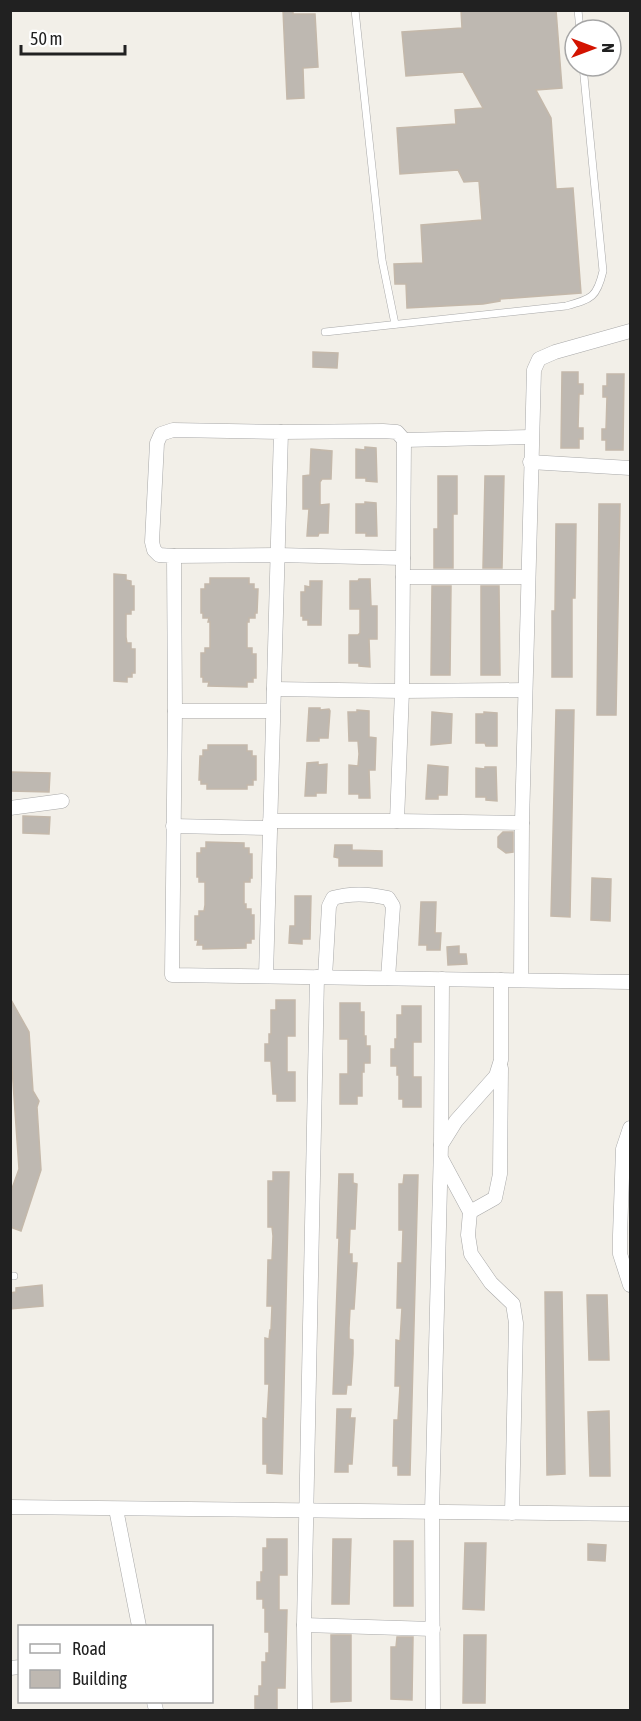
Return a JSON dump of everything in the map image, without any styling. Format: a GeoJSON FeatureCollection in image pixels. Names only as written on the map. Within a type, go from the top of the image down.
{"type":"FeatureCollection","features":[{"type":"Feature","properties":{"kind":"street"},"geometry":{"type":"LineString","coordinates":[[521,980],[522,823],[534,370],[539,359],[555,352],[630,331]]}},
{"type":"Feature","properties":{"kind":"street"},"geometry":{"type":"LineString","coordinates":[[397,821],[402,691],[404,558],[404,440],[397,432],[382,431],[173,430],[161,434],[157,443],[152,542],[154,550],[159,555],[404,558]]}},
{"type":"Feature","properties":{"kind":"street"},"geometry":{"type":"LineString","coordinates":[[266,976],[281,432]]}},
{"type":"Feature","properties":{"kind":"street"},"geometry":{"type":"LineString","coordinates":[[404,440],[531,437]]}},
{"type":"Feature","properties":{"kind":"street"},"geometry":{"type":"LineString","coordinates":[[530,462],[630,468]]}},
{"type":"Feature","properties":{"kind":"street"},"geometry":{"type":"LineString","coordinates":[[174,556],[172,975],[630,982]]}},
{"type":"Feature","properties":{"kind":"street"},"geometry":{"type":"LineString","coordinates":[[403,577],[528,577]]}},
{"type":"Feature","properties":{"kind":"street"},"geometry":{"type":"LineString","coordinates":[[274,689],[525,690]]}},
{"type":"Feature","properties":{"kind":"street"},"geometry":{"type":"LineString","coordinates":[[175,711],[273,711]]}},
{"type":"Feature","properties":{"kind":"street"},"geometry":{"type":"LineString","coordinates":[[10,808],[62,801]]}},
{"type":"Feature","properties":{"kind":"street"},"geometry":{"type":"LineString","coordinates":[[173,826],[397,821],[522,823]]}},
{"type":"Feature","properties":{"kind":"street"},"geometry":{"type":"LineString","coordinates":[[304,1710],[306,1511],[321,977],[329,906],[333,898],[377,896],[388,898],[393,906],[388,978]]}},
{"type":"Feature","properties":{"kind":"street"},"geometry":{"type":"LineString","coordinates":[[433,1710],[432,1512],[441,1151],[442,979]]}},
{"type":"Feature","properties":{"kind":"street"},"geometry":{"type":"LineString","coordinates":[[470,1212],[495,1198],[500,1174],[501,980]]}},
{"type":"Feature","properties":{"kind":"street"},"geometry":{"type":"LineString","coordinates":[[441,1151],[456,1121],[496,1076],[501,1059]]}},
{"type":"Feature","properties":{"kind":"street"},"geometry":{"type":"LineString","coordinates":[[630,1128],[623,1149],[620,1235],[621,1254],[630,1285]]}},
{"type":"Feature","properties":{"kind":"street"},"geometry":{"type":"LineString","coordinates":[[441,1151],[470,1212],[468,1235],[471,1254],[491,1283],[513,1304],[516,1323],[512,1513]]}},
{"type":"Feature","properties":{"kind":"street"},"geometry":{"type":"LineString","coordinates":[[10,1507],[630,1514]]}},
{"type":"Feature","properties":{"kind":"street"},"geometry":{"type":"LineString","coordinates":[[116,1509],[139,1625]]}},
{"type":"Feature","properties":{"kind":"street"},"geometry":{"type":"LineString","coordinates":[[304,1625],[433,1629]]}},
{"type":"Feature","properties":{"kind":"lane"},"geometry":{"type":"LineString","coordinates":[[355,10],[382,260],[395,324]]}},
{"type":"Feature","properties":{"kind":"lane"},"geometry":{"type":"LineString","coordinates":[[325,332],[566,306],[585,301],[598,290],[603,271],[584,78]]}},
{"type":"Feature","properties":{"kind":"building"},"geometry":{"type":"Polygon","coordinates":[[[283,10],[293,10],[293,14],[315,14],[318,67],[303,68],[304,98],[287,99],[283,10]]]}},
{"type":"Feature","properties":{"kind":"building"},"geometry":{"type":"Polygon","coordinates":[[[461,10],[556,10],[562,88],[536,90],[551,118],[556,189],[573,188],[581,293],[500,299],[500,301],[483,304],[407,308],[406,284],[395,284],[394,264],[423,263],[421,225],[482,220],[479,181],[464,182],[458,170],[400,174],[397,128],[456,124],[455,110],[483,108],[463,72],[406,76],[402,32],[462,28],[461,10]]]}},
{"type":"Feature","properties":{"kind":"building"},"geometry":{"type":"Polygon","coordinates":[[[313,352],[338,353],[337,368],[313,367],[313,352]]]}},
{"type":"Feature","properties":{"kind":"building"},"geometry":{"type":"Polygon","coordinates":[[[562,372],[578,372],[578,384],[583,384],[583,394],[579,394],[578,428],[583,428],[583,439],[579,439],[579,448],[561,448],[562,372]]]}},
{"type":"Feature","properties":{"kind":"building"},"geometry":{"type":"Polygon","coordinates":[[[607,374],[624,374],[623,450],[606,450],[606,440],[602,440],[602,429],[606,429],[607,397],[603,397],[603,386],[607,386],[607,374]]]}},
{"type":"Feature","properties":{"kind":"building"},"geometry":{"type":"Polygon","coordinates":[[[365,447],[376,448],[377,482],[366,481],[366,478],[356,478],[356,449],[365,450],[365,447]]]}},
{"type":"Feature","properties":{"kind":"building"},"geometry":{"type":"Polygon","coordinates":[[[311,449],[332,451],[331,479],[322,479],[320,482],[320,505],[329,504],[328,533],[319,533],[318,536],[307,536],[309,509],[303,509],[303,476],[310,475],[311,449]]]}},
{"type":"Feature","properties":{"kind":"building"},"geometry":{"type":"Polygon","coordinates":[[[438,476],[457,476],[457,514],[453,514],[453,568],[434,568],[434,529],[438,529],[438,476]]]}},
{"type":"Feature","properties":{"kind":"building"},"geometry":{"type":"Polygon","coordinates":[[[485,476],[504,476],[502,568],[483,568],[485,476]]]}},
{"type":"Feature","properties":{"kind":"building"},"geometry":{"type":"Polygon","coordinates":[[[365,502],[376,503],[377,536],[356,533],[356,504],[365,504],[365,502]]]}},
{"type":"Feature","properties":{"kind":"building"},"geometry":{"type":"Polygon","coordinates":[[[599,504],[620,504],[616,715],[597,715],[599,504]]]}},
{"type":"Feature","properties":{"kind":"building"},"geometry":{"type":"Polygon","coordinates":[[[556,524],[576,524],[575,598],[572,598],[572,677],[552,677],[556,524]]]}},
{"type":"Feature","properties":{"kind":"building"},"geometry":{"type":"Polygon","coordinates":[[[114,574],[126,575],[126,580],[131,581],[131,586],[134,586],[134,610],[131,610],[131,614],[126,614],[126,637],[127,643],[131,643],[131,649],[135,649],[135,673],[132,673],[132,677],[127,677],[127,682],[114,681],[114,574]]]}},
{"type":"Feature","properties":{"kind":"building"},"geometry":{"type":"Polygon","coordinates":[[[210,578],[249,578],[249,584],[254,584],[254,589],[258,589],[257,613],[255,613],[255,618],[249,618],[247,622],[247,648],[252,648],[252,654],[256,654],[256,678],[253,678],[253,682],[247,682],[247,687],[208,686],[209,682],[203,682],[203,677],[201,677],[201,653],[205,653],[205,648],[210,648],[210,622],[208,622],[209,618],[203,618],[203,613],[201,613],[201,589],[205,589],[205,584],[210,584],[210,578]]]}},
{"type":"Feature","properties":{"kind":"building"},"geometry":{"type":"Polygon","coordinates":[[[370,579],[371,606],[377,606],[377,639],[369,639],[370,667],[359,666],[359,663],[349,663],[349,635],[360,633],[360,609],[350,609],[350,581],[370,579]]]}},
{"type":"Feature","properties":{"kind":"building"},"geometry":{"type":"Polygon","coordinates":[[[310,581],[322,581],[321,625],[308,625],[308,620],[303,620],[301,616],[301,592],[305,592],[305,586],[310,587],[310,581]]]}},
{"type":"Feature","properties":{"kind":"building"},"geometry":{"type":"Polygon","coordinates":[[[432,586],[451,586],[450,675],[431,675],[432,586]]]}},
{"type":"Feature","properties":{"kind":"building"},"geometry":{"type":"Polygon","coordinates":[[[481,586],[499,586],[500,675],[481,675],[481,586]]]}},
{"type":"Feature","properties":{"kind":"building"},"geometry":{"type":"Polygon","coordinates":[[[309,708],[329,709],[328,738],[307,741],[309,708]]]}},
{"type":"Feature","properties":{"kind":"building"},"geometry":{"type":"Polygon","coordinates":[[[357,710],[369,711],[369,737],[376,738],[375,770],[369,770],[370,798],[359,798],[359,794],[349,794],[349,765],[358,766],[359,754],[358,741],[349,741],[348,712],[357,712],[357,710]]]}},
{"type":"Feature","properties":{"kind":"building"},"geometry":{"type":"Polygon","coordinates":[[[556,710],[574,710],[570,917],[551,916],[556,710]]]}},
{"type":"Feature","properties":{"kind":"building"},"geometry":{"type":"Polygon","coordinates":[[[432,712],[452,714],[451,743],[431,745],[432,712]]]}},
{"type":"Feature","properties":{"kind":"building"},"geometry":{"type":"Polygon","coordinates":[[[484,712],[497,713],[497,746],[476,743],[476,714],[484,714],[484,712]]]}},
{"type":"Feature","properties":{"kind":"building"},"geometry":{"type":"Polygon","coordinates":[[[208,745],[247,745],[247,751],[252,751],[252,756],[256,756],[256,780],[253,780],[253,785],[247,785],[247,789],[207,789],[207,784],[201,784],[199,780],[200,756],[203,756],[203,750],[208,750],[208,745]]]}},
{"type":"Feature","properties":{"kind":"building"},"geometry":{"type":"Polygon","coordinates":[[[318,762],[318,765],[327,764],[326,793],[305,796],[307,763],[318,762]]]}},
{"type":"Feature","properties":{"kind":"building"},"geometry":{"type":"Polygon","coordinates":[[[428,765],[448,767],[447,795],[438,795],[438,799],[426,799],[428,765]]]}},
{"type":"Feature","properties":{"kind":"building"},"geometry":{"type":"Polygon","coordinates":[[[485,767],[496,767],[497,801],[486,800],[486,797],[476,797],[476,768],[485,769],[485,767]]]}},
{"type":"Feature","properties":{"kind":"building"},"geometry":{"type":"Polygon","coordinates":[[[11,772],[50,773],[49,792],[10,791],[11,772]]]}},
{"type":"Feature","properties":{"kind":"building"},"geometry":{"type":"Polygon","coordinates":[[[23,816],[50,817],[49,834],[23,833],[23,816]]]}},
{"type":"Feature","properties":{"kind":"building"},"geometry":{"type":"Polygon","coordinates":[[[503,832],[513,832],[513,852],[506,853],[498,847],[498,837],[503,832]]]}},
{"type":"Feature","properties":{"kind":"building"},"geometry":{"type":"Polygon","coordinates":[[[206,842],[244,843],[244,848],[249,848],[249,854],[252,854],[252,878],[250,882],[244,882],[244,904],[246,904],[246,909],[251,909],[251,915],[254,915],[254,939],[251,939],[251,943],[246,943],[246,948],[203,949],[203,945],[197,945],[198,940],[195,940],[195,916],[199,916],[199,911],[204,911],[205,905],[205,882],[199,882],[199,877],[197,877],[197,853],[201,853],[201,848],[206,848],[206,842]]]}},
{"type":"Feature","properties":{"kind":"building"},"geometry":{"type":"Polygon","coordinates":[[[335,845],[352,845],[352,850],[382,851],[382,866],[339,866],[339,858],[334,857],[335,845]]]}},
{"type":"Feature","properties":{"kind":"building"},"geometry":{"type":"Polygon","coordinates":[[[592,878],[611,879],[610,921],[591,920],[592,878]]]}},
{"type":"Feature","properties":{"kind":"building"},"geometry":{"type":"Polygon","coordinates":[[[295,896],[311,896],[310,939],[302,939],[302,944],[289,943],[290,926],[295,926],[295,896]]]}},
{"type":"Feature","properties":{"kind":"building"},"geometry":{"type":"Polygon","coordinates":[[[421,902],[436,902],[435,933],[441,933],[440,950],[427,950],[427,945],[419,945],[421,902]]]}},
{"type":"Feature","properties":{"kind":"building"},"geometry":{"type":"Polygon","coordinates":[[[459,946],[459,954],[466,954],[467,964],[448,965],[447,947],[459,946]]]}},
{"type":"Feature","properties":{"kind":"building"},"geometry":{"type":"Polygon","coordinates":[[[10,998],[29,1032],[33,1091],[39,1101],[37,1107],[41,1170],[21,1231],[10,1227],[10,1194],[19,1169],[10,1039],[10,998]]]}},
{"type":"Feature","properties":{"kind":"building"},"geometry":{"type":"Polygon","coordinates":[[[276,1000],[295,1000],[295,1036],[287,1036],[287,1072],[295,1072],[295,1101],[277,1101],[277,1094],[273,1094],[271,1061],[265,1061],[265,1044],[269,1044],[269,1034],[271,1034],[271,1010],[276,1010],[276,1000]]]}},
{"type":"Feature","properties":{"kind":"building"},"geometry":{"type":"Polygon","coordinates":[[[340,1003],[360,1003],[360,1012],[364,1012],[366,1046],[370,1046],[370,1063],[364,1063],[362,1096],[357,1096],[357,1104],[340,1104],[340,1074],[348,1074],[348,1039],[340,1039],[340,1003]]]}},
{"type":"Feature","properties":{"kind":"building"},"geometry":{"type":"Polygon","coordinates":[[[402,1006],[421,1006],[421,1042],[413,1042],[413,1077],[421,1077],[421,1107],[403,1107],[403,1099],[399,1099],[397,1066],[391,1066],[391,1049],[395,1049],[395,1039],[397,1039],[397,1015],[402,1015],[402,1006]]]}},
{"type":"Feature","properties":{"kind":"building"},"geometry":{"type":"Polygon","coordinates":[[[273,1172],[289,1172],[282,1474],[267,1473],[267,1464],[263,1464],[263,1418],[267,1419],[269,1384],[265,1384],[265,1338],[269,1339],[271,1330],[272,1306],[267,1306],[268,1260],[272,1260],[273,1236],[272,1227],[268,1227],[268,1181],[273,1181],[273,1172]]]}},
{"type":"Feature","properties":{"kind":"building"},"geometry":{"type":"Polygon","coordinates":[[[339,1174],[353,1174],[353,1183],[357,1184],[355,1229],[350,1229],[349,1254],[352,1254],[352,1263],[357,1263],[354,1309],[350,1309],[349,1328],[349,1339],[353,1340],[353,1354],[351,1385],[347,1385],[346,1394],[333,1394],[339,1174]]]}},
{"type":"Feature","properties":{"kind":"building"},"geometry":{"type":"Polygon","coordinates":[[[404,1175],[418,1175],[410,1475],[398,1475],[398,1466],[393,1466],[394,1420],[398,1420],[400,1386],[395,1386],[396,1340],[400,1341],[402,1308],[397,1308],[398,1263],[402,1263],[403,1230],[399,1230],[399,1184],[403,1184],[404,1175]]]}},
{"type":"Feature","properties":{"kind":"building"},"geometry":{"type":"Polygon","coordinates":[[[42,1285],[43,1306],[10,1309],[10,1293],[16,1292],[16,1288],[42,1285]]]}},
{"type":"Feature","properties":{"kind":"building"},"geometry":{"type":"Polygon","coordinates":[[[545,1292],[562,1292],[565,1474],[547,1475],[545,1292]]]}},
{"type":"Feature","properties":{"kind":"building"},"geometry":{"type":"Polygon","coordinates":[[[587,1295],[607,1295],[609,1360],[589,1360],[587,1295]]]}},
{"type":"Feature","properties":{"kind":"building"},"geometry":{"type":"Polygon","coordinates":[[[337,1409],[351,1409],[350,1418],[355,1418],[352,1464],[348,1464],[348,1472],[335,1472],[337,1409]]]}},
{"type":"Feature","properties":{"kind":"building"},"geometry":{"type":"Polygon","coordinates":[[[609,1411],[610,1476],[590,1476],[588,1412],[609,1411]]]}},
{"type":"Feature","properties":{"kind":"building"},"geometry":{"type":"Polygon","coordinates":[[[267,1539],[287,1539],[287,1575],[279,1575],[279,1610],[287,1610],[285,1688],[277,1688],[277,1710],[255,1710],[255,1696],[259,1696],[259,1686],[262,1686],[262,1662],[266,1662],[266,1653],[269,1653],[269,1632],[265,1632],[263,1599],[257,1599],[257,1582],[261,1582],[263,1548],[267,1548],[267,1539]]]}},
{"type":"Feature","properties":{"kind":"building"},"geometry":{"type":"Polygon","coordinates":[[[333,1539],[351,1539],[349,1604],[332,1604],[333,1539]]]}},
{"type":"Feature","properties":{"kind":"building"},"geometry":{"type":"Polygon","coordinates":[[[394,1541],[413,1541],[413,1606],[394,1606],[394,1541]]]}},
{"type":"Feature","properties":{"kind":"building"},"geometry":{"type":"Polygon","coordinates":[[[465,1543],[486,1543],[484,1610],[463,1609],[465,1543]]]}},
{"type":"Feature","properties":{"kind":"building"},"geometry":{"type":"Polygon","coordinates":[[[588,1544],[606,1545],[605,1561],[588,1560],[588,1544]]]}},
{"type":"Feature","properties":{"kind":"building"},"geometry":{"type":"Polygon","coordinates":[[[331,1635],[351,1635],[351,1701],[331,1702],[331,1635]]]}},
{"type":"Feature","properties":{"kind":"building"},"geometry":{"type":"Polygon","coordinates":[[[464,1635],[486,1635],[485,1703],[463,1703],[464,1635]]]}},
{"type":"Feature","properties":{"kind":"building"},"geometry":{"type":"Polygon","coordinates":[[[397,1637],[413,1637],[412,1700],[391,1699],[391,1647],[396,1647],[397,1637]]]}}]}
